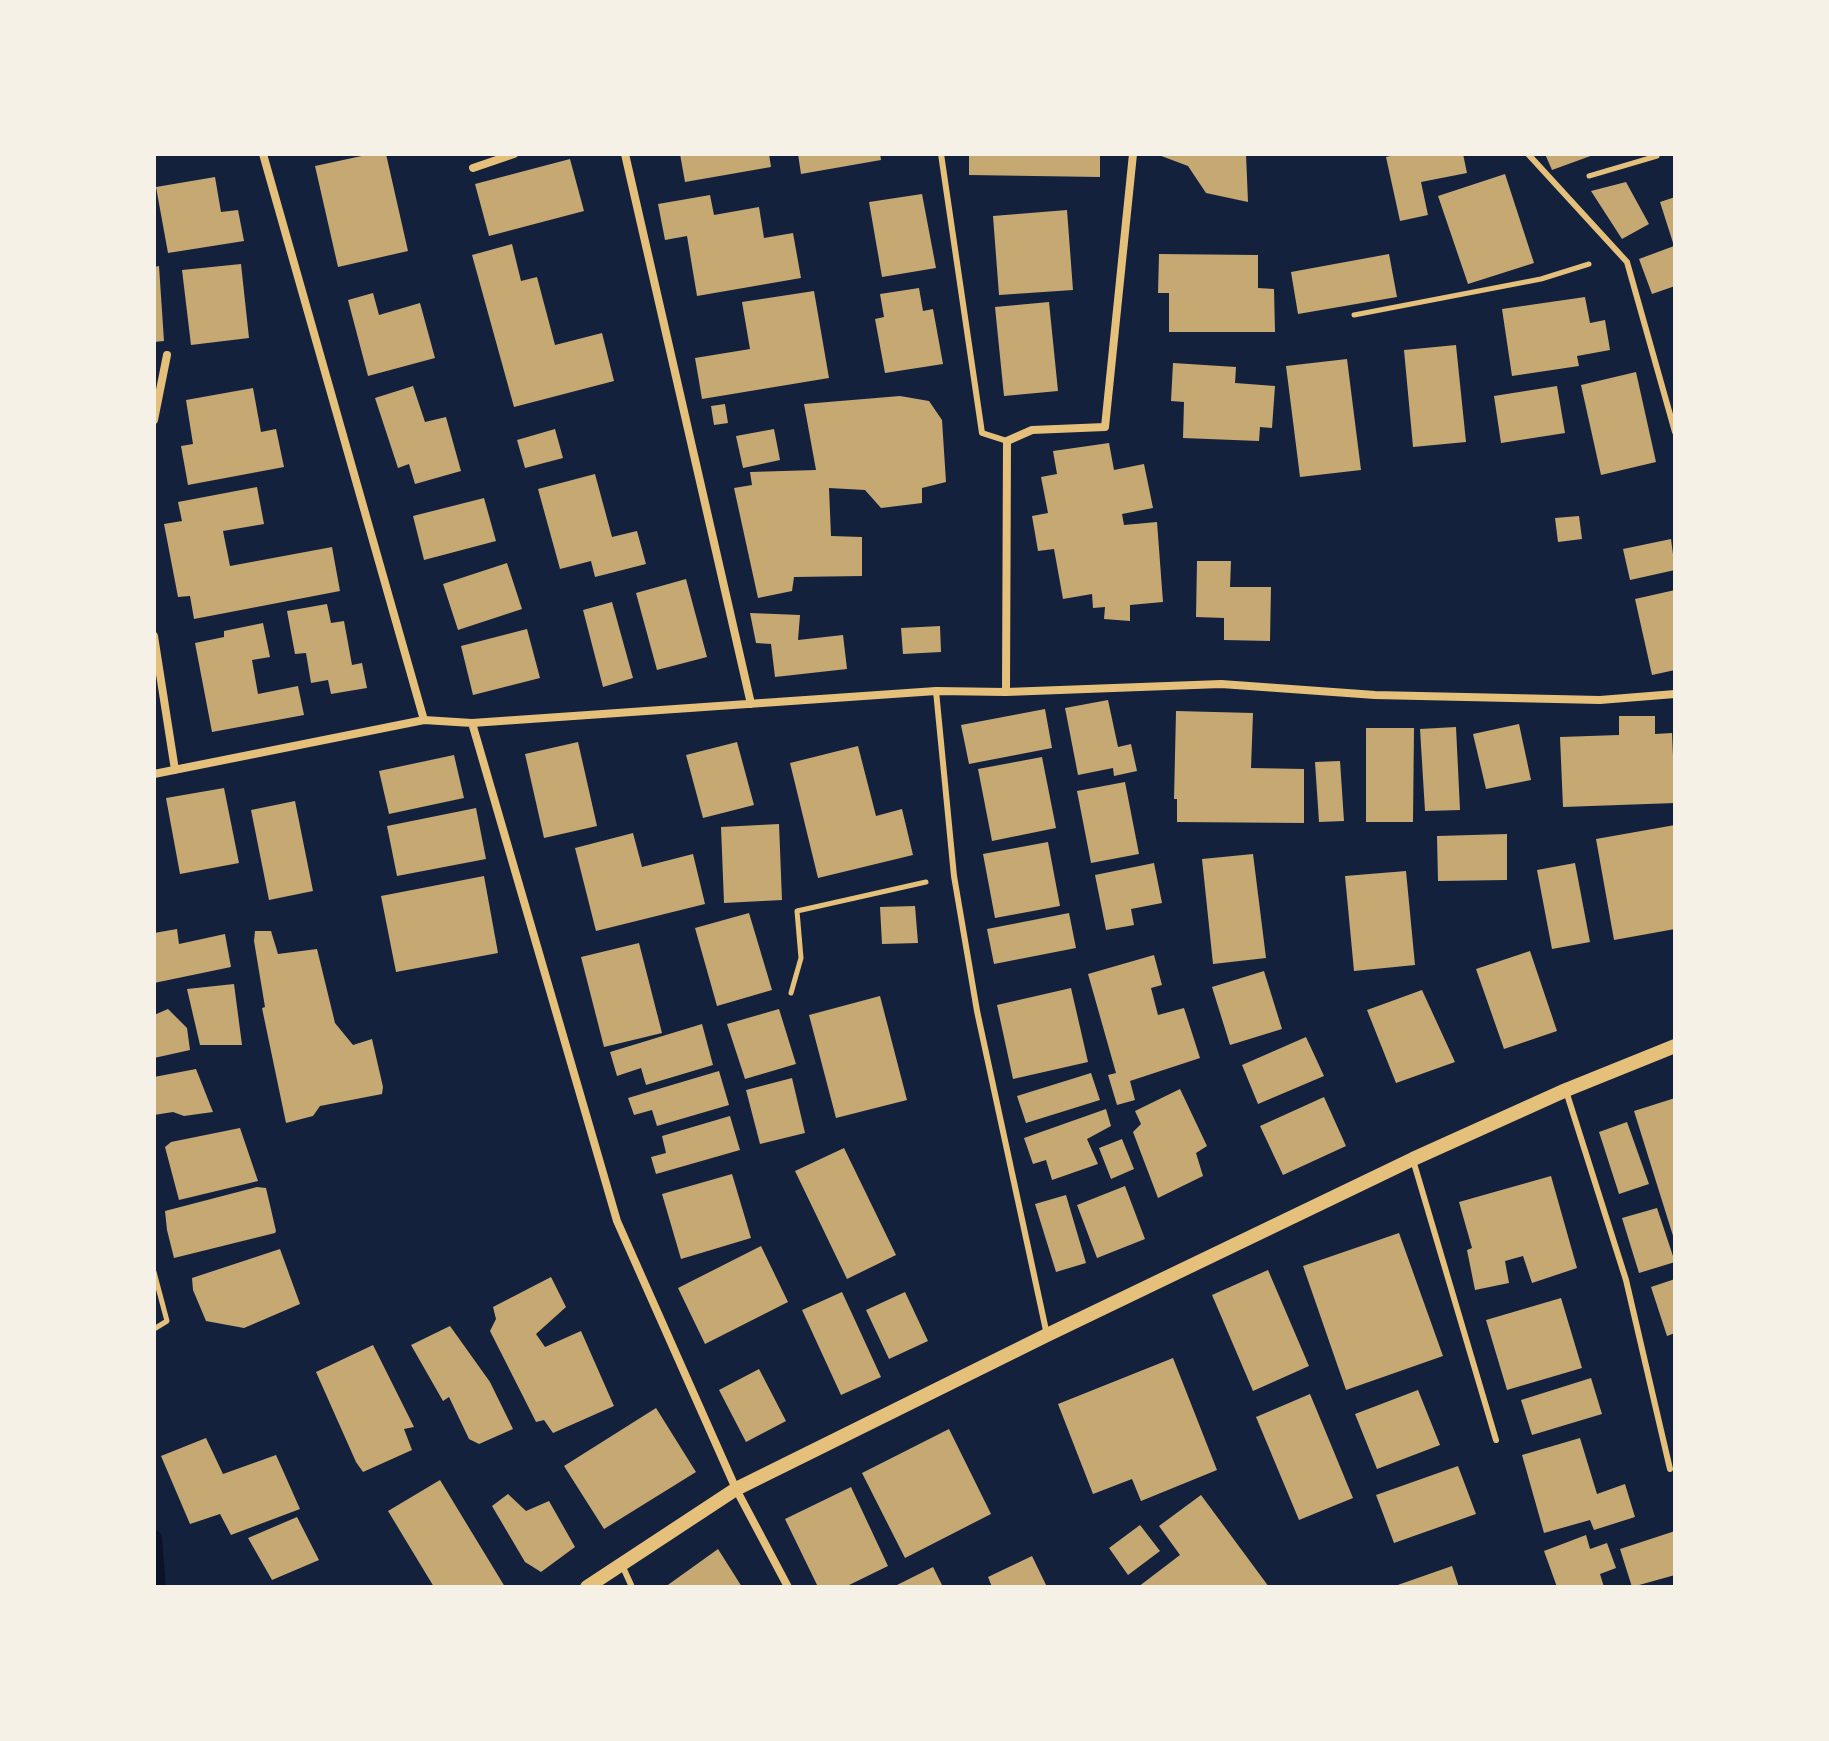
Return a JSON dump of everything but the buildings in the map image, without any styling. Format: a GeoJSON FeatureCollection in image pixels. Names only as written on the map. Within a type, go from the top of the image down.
{"type":"FeatureCollection","features":[{"type":"Feature","properties":{"kind":"street"},"geometry":{"type":"LineString","coordinates":[[263,154],[424,720]]}},
{"type":"Feature","properties":{"kind":"street"},"geometry":{"type":"LineString","coordinates":[[473,168],[514,154]]}},
{"type":"Feature","properties":{"kind":"street"},"geometry":{"type":"LineString","coordinates":[[625,154],[751,704]]}},
{"type":"Feature","properties":{"kind":"street"},"geometry":{"type":"LineString","coordinates":[[1006,692],[1007,441],[1032,430],[1105,427],[1133,154]]}},
{"type":"Feature","properties":{"kind":"street"},"geometry":{"type":"LineString","coordinates":[[154,420],[167,355]]}},
{"type":"Feature","properties":{"kind":"street"},"geometry":{"type":"LineString","coordinates":[[154,636],[175,770]]}},
{"type":"Feature","properties":{"kind":"street"},"geometry":{"type":"LineString","coordinates":[[154,774],[424,720],[472,723],[936,691],[1006,692],[1221,684],[1375,695],[1600,700],[1675,694]]}},
{"type":"Feature","properties":{"kind":"street"},"geometry":{"type":"LineString","coordinates":[[472,723],[617,1221],[736,1489],[788,1587]]}},
{"type":"Feature","properties":{"kind":"street"},"geometry":{"type":"LineString","coordinates":[[587,1587],[736,1489],[1413,1159],[1566,1090],[1675,1046]]}},
{"type":"Feature","properties":{"kind":"lane"},"geometry":{"type":"LineString","coordinates":[[941,154],[982,433],[1007,441]]}},
{"type":"Feature","properties":{"kind":"lane"},"geometry":{"type":"LineString","coordinates":[[1528,154],[1627,262],[1675,432]]}},
{"type":"Feature","properties":{"kind":"lane"},"geometry":{"type":"LineString","coordinates":[[936,691],[954,876],[977,1011],[1047,1335]]}},
{"type":"Feature","properties":{"kind":"lane"},"geometry":{"type":"LineString","coordinates":[[1566,1090],[1626,1280],[1670,1469]]}},
{"type":"Feature","properties":{"kind":"lane"},"geometry":{"type":"LineString","coordinates":[[1413,1159],[1496,1440]]}},
{"type":"Feature","properties":{"kind":"lane"},"geometry":{"type":"LineString","coordinates":[[622,1565],[632,1587]]}},
{"type":"Feature","properties":{"kind":"path"},"geometry":{"type":"LineString","coordinates":[[1559,185],[1657,156]]}},
{"type":"Feature","properties":{"kind":"path"},"geometry":{"type":"LineString","coordinates":[[1354,315],[1541,279],[1620,253]]}},
{"type":"Feature","properties":{"kind":"path"},"geometry":{"type":"LineString","coordinates":[[791,993],[801,958],[797,911],[954,876]]}},
{"type":"Feature","properties":{"kind":"path"},"geometry":{"type":"LineString","coordinates":[[154,1272],[167,1321],[154,1329]]}},
{"type":"Feature","properties":{"kind":"waterway"},"geometry":{"type":"LineString","coordinates":[[154,1538],[158,1587]]}}]}
